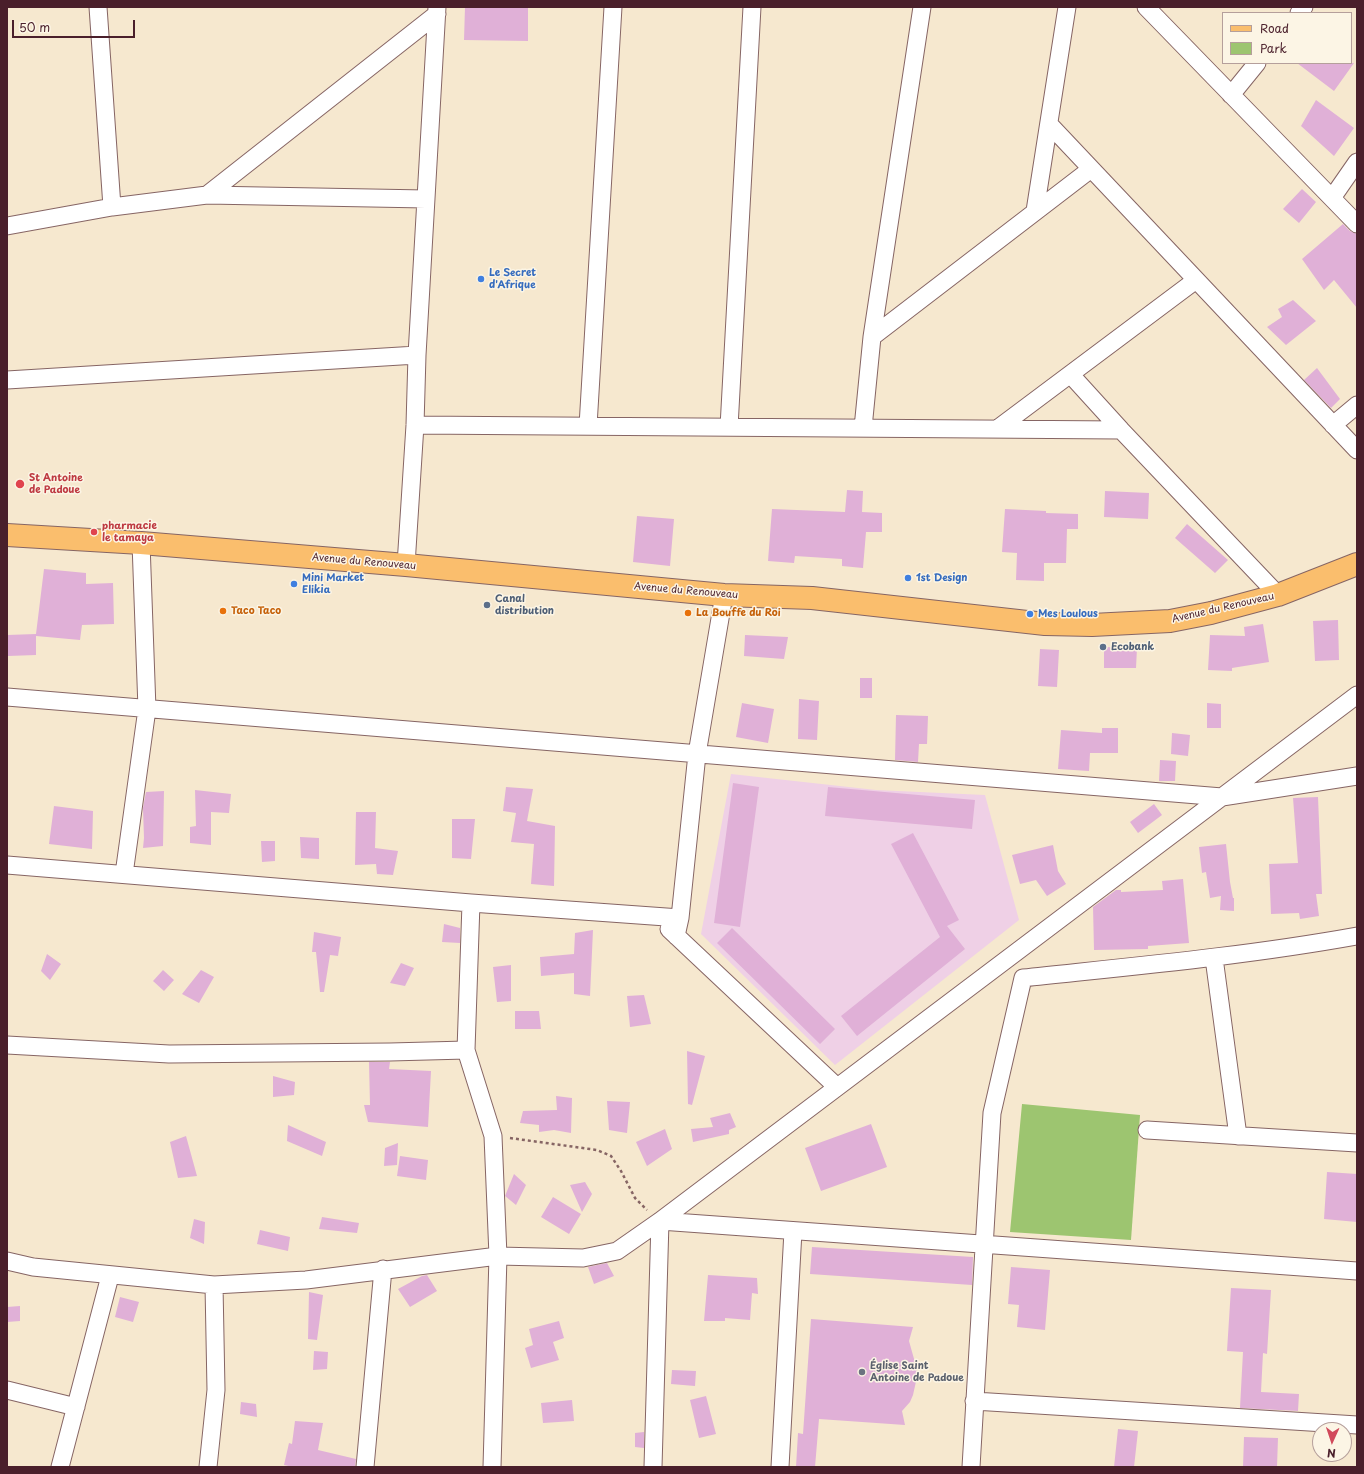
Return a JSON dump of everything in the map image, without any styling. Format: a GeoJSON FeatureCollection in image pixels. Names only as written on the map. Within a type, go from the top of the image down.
{"type":"FeatureCollection","features":[{"type":"Feature","properties":{"kind":"main road","name":"Avenue du Renouveau"},"geometry":{"type":"LineString","coordinates":[[7,535],[141,543],[406,565],[724,595],[812,598],[1045,624],[1092,625],[1170,621],[1211,613],[1278,595],[1357,564]]}},
{"type":"Feature","properties":{"kind":"street"},"geometry":{"type":"LineString","coordinates":[[98,7],[112,207]]}},
{"type":"Feature","properties":{"kind":"street"},"geometry":{"type":"LineString","coordinates":[[588,426],[613,7]]}},
{"type":"Feature","properties":{"kind":"street"},"geometry":{"type":"LineString","coordinates":[[729,427],[752,7]]}},
{"type":"Feature","properties":{"kind":"street"},"geometry":{"type":"LineString","coordinates":[[863,428],[872,337],[922,7]]}},
{"type":"Feature","properties":{"kind":"street"},"geometry":{"type":"LineString","coordinates":[[1035,211],[1066,7]]}},
{"type":"Feature","properties":{"kind":"street"},"geometry":{"type":"LineString","coordinates":[[1146,7],[1357,224]]}},
{"type":"Feature","properties":{"kind":"street"},"geometry":{"type":"LineString","coordinates":[[208,195],[437,11]]}},
{"type":"Feature","properties":{"kind":"street"},"geometry":{"type":"LineString","coordinates":[[406,565],[437,11]]}},
{"type":"Feature","properties":{"kind":"street"},"geometry":{"type":"LineString","coordinates":[[1231,96],[1257,64]]}},
{"type":"Feature","properties":{"kind":"street"},"geometry":{"type":"LineString","coordinates":[[1049,124],[1357,450]]}},
{"type":"Feature","properties":{"kind":"street"},"geometry":{"type":"LineString","coordinates":[[1332,198],[1357,162]]}},
{"type":"Feature","properties":{"kind":"street"},"geometry":{"type":"LineString","coordinates":[[872,337],[1091,169]]}},
{"type":"Feature","properties":{"kind":"street"},"geometry":{"type":"LineString","coordinates":[[7,226],[112,207],[208,195],[426,199]]}},
{"type":"Feature","properties":{"kind":"street"},"geometry":{"type":"LineString","coordinates":[[997,429],[1196,280]]}},
{"type":"Feature","properties":{"kind":"street"},"geometry":{"type":"LineString","coordinates":[[7,380],[417,355]]}},
{"type":"Feature","properties":{"kind":"street"},"geometry":{"type":"LineString","coordinates":[[1071,375],[1121,430],[1278,595]]}},
{"type":"Feature","properties":{"kind":"street"},"geometry":{"type":"LineString","coordinates":[[1333,425],[1357,405]]}},
{"type":"Feature","properties":{"kind":"street"},"geometry":{"type":"LineString","coordinates":[[415,425],[1121,430]]}},
{"type":"Feature","properties":{"kind":"street"},"geometry":{"type":"LineString","coordinates":[[124,874],[147,708],[141,543]]}},
{"type":"Feature","properties":{"kind":"street"},"geometry":{"type":"LineString","coordinates":[[676,936],[680,918],[697,754],[724,595]]}},
{"type":"Feature","properties":{"kind":"street"},"geometry":{"type":"LineString","coordinates":[[7,1261],[33,1267],[110,1276],[214,1285],[306,1280],[498,1256],[583,1258],[618,1250],[660,1222],[1357,695]]}},
{"type":"Feature","properties":{"kind":"street"},"geometry":{"type":"LineString","coordinates":[[7,697],[1222,798],[1357,776]]}},
{"type":"Feature","properties":{"kind":"street"},"geometry":{"type":"LineString","coordinates":[[7,865],[471,903],[680,918]]}},
{"type":"Feature","properties":{"kind":"street"},"geometry":{"type":"LineString","coordinates":[[471,903],[466,1050],[493,1136],[498,1256],[492,1467]]}},
{"type":"Feature","properties":{"kind":"street"},"geometry":{"type":"LineString","coordinates":[[654,916],[837,1088]]}},
{"type":"Feature","properties":{"kind":"street"},"geometry":{"type":"LineString","coordinates":[[971,1467],[992,1113],[1023,978],[1214,958],[1315,944],[1357,936]]}},
{"type":"Feature","properties":{"kind":"street"},"geometry":{"type":"LineString","coordinates":[[1214,958],[1238,1136]]}},
{"type":"Feature","properties":{"kind":"street"},"geometry":{"type":"LineString","coordinates":[[7,1045],[169,1054],[466,1050]]}},
{"type":"Feature","properties":{"kind":"street"},"geometry":{"type":"LineString","coordinates":[[1146,1130],[1357,1143]]}},
{"type":"Feature","properties":{"kind":"street"},"geometry":{"type":"LineString","coordinates":[[660,1222],[1357,1271]]}},
{"type":"Feature","properties":{"kind":"street"},"geometry":{"type":"LineString","coordinates":[[653,1467],[660,1222]]}},
{"type":"Feature","properties":{"kind":"street"},"geometry":{"type":"LineString","coordinates":[[780,1467],[793,1231]]}},
{"type":"Feature","properties":{"kind":"street"},"geometry":{"type":"LineString","coordinates":[[365,1467],[383,1270]]}},
{"type":"Feature","properties":{"kind":"street"},"geometry":{"type":"LineString","coordinates":[[60,1467],[110,1276]]}},
{"type":"Feature","properties":{"kind":"street"},"geometry":{"type":"LineString","coordinates":[[208,1467],[216,1390],[214,1285]]}},
{"type":"Feature","properties":{"kind":"street"},"geometry":{"type":"LineString","coordinates":[[7,1390],[76,1407]]}},
{"type":"Feature","properties":{"kind":"street"},"geometry":{"type":"LineString","coordinates":[[974,1401],[1357,1425]]}},
{"type":"Feature","properties":{"kind":"path"},"geometry":{"type":"LineString","coordinates":[[493,1136],[597,1150],[611,1156],[621,1171],[635,1198],[660,1222]]}},
{"type":"Feature","properties":{"kind":"shaded area"},"geometry":{"type":"Polygon","coordinates":[[[731,774],[876,790],[985,795],[1019,920],[835,1065],[701,934],[731,774]]]}},
{"type":"Feature","properties":{"kind":"green space"},"geometry":{"type":"Polygon","coordinates":[[[1022,1104],[1140,1115],[1131,1240],[1010,1232],[1022,1104]]]}},
{"type":"Feature","properties":{"kind":"building"},"geometry":{"type":"Polygon","coordinates":[[[465,7],[528,7],[528,41],[464,40],[465,7]]]}},
{"type":"Feature","properties":{"kind":"building"},"geometry":{"type":"Polygon","coordinates":[[[1354,63],[1334,91],[1298,64],[1354,63]]]}},
{"type":"Feature","properties":{"kind":"building"},"geometry":{"type":"Polygon","coordinates":[[[1316,100],[1354,128],[1334,156],[1301,126],[1316,100]]]}},
{"type":"Feature","properties":{"kind":"building"},"geometry":{"type":"Polygon","coordinates":[[[1302,189],[1316,202],[1299,223],[1283,209],[1302,189]]]}},
{"type":"Feature","properties":{"kind":"building"},"geometry":{"type":"Polygon","coordinates":[[[1343,224],[1350,231],[1357,234],[1357,308],[1334,280],[1324,290],[1302,259],[1343,224]]]}},
{"type":"Feature","properties":{"kind":"building"},"geometry":{"type":"Polygon","coordinates":[[[1293,300],[1316,321],[1286,345],[1267,327],[1282,317],[1278,309],[1293,300]]]}},
{"type":"Feature","properties":{"kind":"building"},"geometry":{"type":"Polygon","coordinates":[[[1317,368],[1340,399],[1331,408],[1304,380],[1317,368]]]}},
{"type":"Feature","properties":{"kind":"building"},"geometry":{"type":"Polygon","coordinates":[[[847,490],[863,491],[862,512],[882,513],[882,532],[866,532],[863,568],[842,566],[842,559],[795,556],[794,563],[768,561],[772,509],[845,512],[847,490]]]}},
{"type":"Feature","properties":{"kind":"building"},"geometry":{"type":"Polygon","coordinates":[[[1105,491],[1149,493],[1148,519],[1104,517],[1105,491]]]}},
{"type":"Feature","properties":{"kind":"building"},"geometry":{"type":"Polygon","coordinates":[[[1005,509],[1078,514],[1078,529],[1067,529],[1066,563],[1044,563],[1044,581],[1016,580],[1017,553],[1002,552],[1005,509]]]}},
{"type":"Feature","properties":{"kind":"building"},"geometry":{"type":"Polygon","coordinates":[[[637,516],[674,519],[670,566],[633,562],[637,516]]]}},
{"type":"Feature","properties":{"kind":"building"},"geometry":{"type":"Polygon","coordinates":[[[1187,524],[1228,560],[1215,573],[1175,538],[1187,524]]]}},
{"type":"Feature","properties":{"kind":"building"},"geometry":{"type":"Polygon","coordinates":[[[44,569],[86,573],[86,584],[113,583],[114,624],[82,625],[80,640],[36,636],[36,655],[8,656],[7,635],[36,634],[44,569]]]}},
{"type":"Feature","properties":{"kind":"building"},"geometry":{"type":"Polygon","coordinates":[[[1338,620],[1339,660],[1315,661],[1313,621],[1338,620]]]}},
{"type":"Feature","properties":{"kind":"building"},"geometry":{"type":"Polygon","coordinates":[[[1263,624],[1269,662],[1232,668],[1232,671],[1208,670],[1210,635],[1245,636],[1244,627],[1263,624]]]}},
{"type":"Feature","properties":{"kind":"building"},"geometry":{"type":"Polygon","coordinates":[[[745,635],[788,637],[784,659],[744,656],[745,635]]]}},
{"type":"Feature","properties":{"kind":"building"},"geometry":{"type":"Polygon","coordinates":[[[1104,647],[1137,648],[1136,668],[1104,668],[1104,647]]]}},
{"type":"Feature","properties":{"kind":"building"},"geometry":{"type":"Polygon","coordinates":[[[1040,649],[1059,650],[1057,687],[1038,686],[1040,649]]]}},
{"type":"Feature","properties":{"kind":"building"},"geometry":{"type":"Polygon","coordinates":[[[860,678],[872,678],[872,698],[860,698],[860,678]]]}},
{"type":"Feature","properties":{"kind":"building"},"geometry":{"type":"Polygon","coordinates":[[[799,699],[819,701],[817,740],[798,739],[799,699]]]}},
{"type":"Feature","properties":{"kind":"building"},"geometry":{"type":"Polygon","coordinates":[[[742,703],[774,709],[768,743],[736,737],[742,703]]]}},
{"type":"Feature","properties":{"kind":"building"},"geometry":{"type":"Polygon","coordinates":[[[1207,703],[1221,704],[1221,728],[1207,728],[1207,703]]]}},
{"type":"Feature","properties":{"kind":"building"},"geometry":{"type":"Polygon","coordinates":[[[896,715],[928,716],[927,744],[919,744],[918,762],[895,760],[896,715]]]}},
{"type":"Feature","properties":{"kind":"building"},"geometry":{"type":"Polygon","coordinates":[[[1102,728],[1118,728],[1118,753],[1090,753],[1089,771],[1058,769],[1061,730],[1102,733],[1102,728]]]}},
{"type":"Feature","properties":{"kind":"building"},"geometry":{"type":"Polygon","coordinates":[[[1172,733],[1190,735],[1188,756],[1171,754],[1172,733]]]}},
{"type":"Feature","properties":{"kind":"building"},"geometry":{"type":"Polygon","coordinates":[[[1160,760],[1176,761],[1175,781],[1159,781],[1160,760]]]}},
{"type":"Feature","properties":{"kind":"building"},"geometry":{"type":"Polygon","coordinates":[[[733,783],[759,787],[740,927],[714,923],[733,783]]]}},
{"type":"Feature","properties":{"kind":"building"},"geometry":{"type":"Polygon","coordinates":[[[506,787],[533,789],[527,821],[555,826],[554,886],[531,884],[534,844],[511,842],[516,813],[503,811],[506,787]]]}},
{"type":"Feature","properties":{"kind":"building"},"geometry":{"type":"Polygon","coordinates":[[[828,787],[975,800],[972,829],[825,816],[828,787]]]}},
{"type":"Feature","properties":{"kind":"building"},"geometry":{"type":"Polygon","coordinates":[[[195,790],[231,794],[229,813],[211,812],[211,845],[190,843],[190,827],[196,826],[195,790]]]}},
{"type":"Feature","properties":{"kind":"building"},"geometry":{"type":"Polygon","coordinates":[[[164,791],[163,846],[143,848],[143,808],[146,792],[164,791]]]}},
{"type":"Feature","properties":{"kind":"building"},"geometry":{"type":"Polygon","coordinates":[[[1318,797],[1322,894],[1316,894],[1319,916],[1300,919],[1299,913],[1271,914],[1269,864],[1298,863],[1293,798],[1318,797]]]}},
{"type":"Feature","properties":{"kind":"building"},"geometry":{"type":"Polygon","coordinates":[[[1154,804],[1162,815],[1138,833],[1130,822],[1154,804]]]}},
{"type":"Feature","properties":{"kind":"building"},"geometry":{"type":"Polygon","coordinates":[[[54,806],[93,811],[92,849],[49,844],[54,806]]]}},
{"type":"Feature","properties":{"kind":"building"},"geometry":{"type":"Polygon","coordinates":[[[356,812],[376,812],[375,848],[398,851],[393,875],[377,874],[376,864],[355,865],[356,812]]]}},
{"type":"Feature","properties":{"kind":"building"},"geometry":{"type":"Polygon","coordinates":[[[452,819],[475,819],[471,859],[452,858],[452,819]]]}},
{"type":"Feature","properties":{"kind":"building"},"geometry":{"type":"Polygon","coordinates":[[[913,833],[959,920],[947,926],[965,949],[857,1036],[841,1016],[940,937],[891,844],[913,833]]]}},
{"type":"Feature","properties":{"kind":"building"},"geometry":{"type":"Polygon","coordinates":[[[300,837],[319,838],[319,859],[301,858],[300,837]]]}},
{"type":"Feature","properties":{"kind":"building"},"geometry":{"type":"Polygon","coordinates":[[[261,841],[275,841],[275,861],[262,862],[261,841]]]}},
{"type":"Feature","properties":{"kind":"building"},"geometry":{"type":"Polygon","coordinates":[[[1226,844],[1230,882],[1234,898],[1234,911],[1220,910],[1221,896],[1210,898],[1206,872],[1202,873],[1199,847],[1226,844]]]}},
{"type":"Feature","properties":{"kind":"building"},"geometry":{"type":"Polygon","coordinates":[[[1053,845],[1058,871],[1066,884],[1047,896],[1036,880],[1020,884],[1012,855],[1053,845]]]}},
{"type":"Feature","properties":{"kind":"building"},"geometry":{"type":"Polygon","coordinates":[[[1183,879],[1189,943],[1148,946],[1148,949],[1094,950],[1093,907],[1116,890],[1121,890],[1121,892],[1163,890],[1162,881],[1183,879]]]}},
{"type":"Feature","properties":{"kind":"building"},"geometry":{"type":"Polygon","coordinates":[[[444,924],[460,928],[460,943],[442,942],[444,924]]]}},
{"type":"Feature","properties":{"kind":"building"},"geometry":{"type":"Polygon","coordinates":[[[732,928],[835,1029],[820,1044],[717,943],[732,928]]]}},
{"type":"Feature","properties":{"kind":"building"},"geometry":{"type":"Polygon","coordinates":[[[593,930],[590,996],[574,994],[574,973],[541,976],[540,957],[574,954],[575,933],[593,930]]]}},
{"type":"Feature","properties":{"kind":"building"},"geometry":{"type":"Polygon","coordinates":[[[314,932],[341,937],[338,956],[330,955],[324,992],[320,992],[316,952],[312,952],[314,932]]]}},
{"type":"Feature","properties":{"kind":"building"},"geometry":{"type":"Polygon","coordinates":[[[47,954],[61,964],[50,980],[41,971],[47,954]]]}},
{"type":"Feature","properties":{"kind":"building"},"geometry":{"type":"Polygon","coordinates":[[[401,963],[414,968],[405,986],[390,983],[401,963]]]}},
{"type":"Feature","properties":{"kind":"building"},"geometry":{"type":"Polygon","coordinates":[[[511,965],[511,1001],[497,1002],[493,967],[511,965]]]}},
{"type":"Feature","properties":{"kind":"building"},"geometry":{"type":"Polygon","coordinates":[[[163,970],[174,980],[164,991],[153,981],[163,970]]]}},
{"type":"Feature","properties":{"kind":"building"},"geometry":{"type":"Polygon","coordinates":[[[201,970],[214,977],[199,1003],[182,994],[201,970]]]}},
{"type":"Feature","properties":{"kind":"building"},"geometry":{"type":"Polygon","coordinates":[[[644,995],[651,1024],[630,1027],[627,996],[644,995]]]}},
{"type":"Feature","properties":{"kind":"building"},"geometry":{"type":"Polygon","coordinates":[[[515,1011],[539,1011],[541,1029],[515,1029],[515,1011]]]}},
{"type":"Feature","properties":{"kind":"building"},"geometry":{"type":"Polygon","coordinates":[[[687,1051],[705,1056],[692,1105],[688,1104],[687,1051]]]}},
{"type":"Feature","properties":{"kind":"building"},"geometry":{"type":"Polygon","coordinates":[[[369,1062],[390,1062],[389,1069],[431,1071],[428,1127],[368,1122],[364,1105],[370,1105],[369,1062]]]}},
{"type":"Feature","properties":{"kind":"building"},"geometry":{"type":"Polygon","coordinates":[[[273,1076],[295,1082],[294,1095],[273,1097],[273,1076]]]}},
{"type":"Feature","properties":{"kind":"building"},"geometry":{"type":"Polygon","coordinates":[[[556,1096],[572,1098],[571,1133],[554,1130],[539,1132],[539,1125],[520,1123],[523,1111],[557,1110],[556,1096]]]}},
{"type":"Feature","properties":{"kind":"building"},"geometry":{"type":"Polygon","coordinates":[[[607,1101],[630,1102],[627,1133],[609,1130],[607,1101]]]}},
{"type":"Feature","properties":{"kind":"building"},"geometry":{"type":"Polygon","coordinates":[[[730,1113],[736,1127],[729,1130],[729,1134],[693,1142],[691,1129],[713,1127],[710,1118],[730,1113]]]}},
{"type":"Feature","properties":{"kind":"building"},"geometry":{"type":"Polygon","coordinates":[[[871,1124],[887,1167],[821,1191],[805,1148],[871,1124]]]}},
{"type":"Feature","properties":{"kind":"building"},"geometry":{"type":"Polygon","coordinates":[[[288,1125],[326,1142],[322,1156],[287,1141],[288,1125]]]}},
{"type":"Feature","properties":{"kind":"building"},"geometry":{"type":"Polygon","coordinates":[[[665,1129],[672,1149],[647,1166],[636,1142],[665,1129]]]}},
{"type":"Feature","properties":{"kind":"building"},"geometry":{"type":"Polygon","coordinates":[[[186,1136],[197,1176],[178,1178],[170,1142],[186,1136]]]}},
{"type":"Feature","properties":{"kind":"building"},"geometry":{"type":"Polygon","coordinates":[[[398,1143],[397,1165],[384,1166],[385,1148],[398,1143]]]}},
{"type":"Feature","properties":{"kind":"building"},"geometry":{"type":"Polygon","coordinates":[[[400,1156],[428,1160],[426,1180],[397,1176],[400,1156]]]}},
{"type":"Feature","properties":{"kind":"building"},"geometry":{"type":"Polygon","coordinates":[[[1327,1172],[1357,1174],[1357,1222],[1324,1219],[1327,1172]]]}},
{"type":"Feature","properties":{"kind":"building"},"geometry":{"type":"Polygon","coordinates":[[[514,1174],[526,1185],[516,1205],[505,1196],[514,1174]]]}},
{"type":"Feature","properties":{"kind":"building"},"geometry":{"type":"Polygon","coordinates":[[[585,1182],[592,1194],[582,1212],[570,1185],[585,1182]]]}},
{"type":"Feature","properties":{"kind":"building"},"geometry":{"type":"Polygon","coordinates":[[[553,1197],[581,1214],[569,1234],[541,1217],[553,1197]]]}},
{"type":"Feature","properties":{"kind":"building"},"geometry":{"type":"Polygon","coordinates":[[[322,1217],[359,1223],[357,1233],[319,1229],[322,1217]]]}},
{"type":"Feature","properties":{"kind":"building"},"geometry":{"type":"Polygon","coordinates":[[[194,1219],[205,1222],[204,1244],[190,1238],[194,1219]]]}},
{"type":"Feature","properties":{"kind":"building"},"geometry":{"type":"Polygon","coordinates":[[[260,1230],[290,1237],[288,1251],[257,1244],[260,1230]]]}},
{"type":"Feature","properties":{"kind":"building"},"geometry":{"type":"Polygon","coordinates":[[[812,1247],[973,1257],[972,1285],[810,1274],[812,1247]]]}},
{"type":"Feature","properties":{"kind":"building"},"geometry":{"type":"Polygon","coordinates":[[[607,1263],[614,1276],[594,1284],[588,1267],[607,1263]]]}},
{"type":"Feature","properties":{"kind":"building"},"geometry":{"type":"Polygon","coordinates":[[[1011,1267],[1050,1270],[1045,1330],[1017,1327],[1019,1305],[1008,1304],[1011,1267]]]}},
{"type":"Feature","properties":{"kind":"building"},"geometry":{"type":"Polygon","coordinates":[[[427,1275],[437,1291],[410,1307],[398,1289],[422,1276],[427,1275]]]}},
{"type":"Feature","properties":{"kind":"building"},"geometry":{"type":"Polygon","coordinates":[[[708,1275],[757,1278],[758,1294],[752,1293],[750,1320],[725,1318],[725,1321],[704,1321],[708,1275]]]}},
{"type":"Feature","properties":{"kind":"building"},"geometry":{"type":"Polygon","coordinates":[[[1231,1288],[1271,1290],[1267,1354],[1263,1353],[1261,1392],[1299,1394],[1298,1411],[1240,1408],[1243,1352],[1227,1351],[1231,1288]]]}},
{"type":"Feature","properties":{"kind":"building"},"geometry":{"type":"Polygon","coordinates":[[[309,1292],[323,1295],[317,1340],[308,1339],[309,1292]]]}},
{"type":"Feature","properties":{"kind":"building"},"geometry":{"type":"Polygon","coordinates":[[[120,1297],[139,1302],[133,1322],[115,1317],[120,1297]]]}},
{"type":"Feature","properties":{"kind":"building"},"geometry":{"type":"Polygon","coordinates":[[[20,1306],[20,1321],[7,1322],[7,1307],[20,1306]]]}},
{"type":"Feature","properties":{"kind":"building","name":"Église Saint Antoine de Padoue"},"geometry":{"type":"Polygon","coordinates":[[[811,1319],[913,1327],[909,1341],[916,1366],[917,1377],[910,1402],[902,1411],[905,1425],[819,1419],[815,1467],[796,1467],[798,1433],[803,1434],[811,1319]]]}},
{"type":"Feature","properties":{"kind":"building"},"geometry":{"type":"Polygon","coordinates":[[[559,1321],[564,1338],[553,1342],[559,1360],[531,1368],[525,1348],[533,1345],[529,1329],[559,1321]]]}},
{"type":"Feature","properties":{"kind":"building"},"geometry":{"type":"Polygon","coordinates":[[[314,1351],[328,1352],[327,1369],[313,1370],[314,1351]]]}},
{"type":"Feature","properties":{"kind":"building"},"geometry":{"type":"Polygon","coordinates":[[[672,1370],[696,1371],[695,1386],[671,1384],[672,1370]]]}},
{"type":"Feature","properties":{"kind":"building"},"geometry":{"type":"Polygon","coordinates":[[[706,1396],[716,1434],[699,1438],[690,1400],[706,1396]]]}},
{"type":"Feature","properties":{"kind":"building"},"geometry":{"type":"Polygon","coordinates":[[[572,1400],[574,1421],[543,1423],[541,1403],[572,1400]]]}},
{"type":"Feature","properties":{"kind":"building"},"geometry":{"type":"Polygon","coordinates":[[[241,1402],[256,1404],[257,1417],[240,1414],[241,1402]]]}},
{"type":"Feature","properties":{"kind":"building"},"geometry":{"type":"Polygon","coordinates":[[[295,1421],[323,1423],[318,1450],[356,1459],[355,1467],[293,1467],[284,1465],[289,1443],[292,1444],[295,1421]]]}},
{"type":"Feature","properties":{"kind":"building"},"geometry":{"type":"Polygon","coordinates":[[[1118,1429],[1138,1431],[1134,1467],[1114,1467],[1118,1429]]]}},
{"type":"Feature","properties":{"kind":"building"},"geometry":{"type":"Polygon","coordinates":[[[644,1432],[644,1448],[635,1447],[635,1433],[644,1432]]]}},
{"type":"Feature","properties":{"kind":"building"},"geometry":{"type":"Polygon","coordinates":[[[1244,1437],[1278,1438],[1277,1467],[1243,1467],[1244,1437]]]}},
{"type":"Feature","properties":{"kind":"place","name":"Le Secret d'Afrique"},"geometry":{"type":"Point","coordinates":[481,279]}},
{"type":"Feature","properties":{"kind":"place","name":"St Antoine de Padoue"},"geometry":{"type":"Point","coordinates":[20,484]}},
{"type":"Feature","properties":{"kind":"place","name":"pharmacie le tamaya"},"geometry":{"type":"Point","coordinates":[94,532]}},
{"type":"Feature","properties":{"kind":"place","name":"1st Design"},"geometry":{"type":"Point","coordinates":[908,578]}},
{"type":"Feature","properties":{"kind":"place","name":"Mini Market Elikia"},"geometry":{"type":"Point","coordinates":[294,584]}},
{"type":"Feature","properties":{"kind":"place","name":"Canal distribution"},"geometry":{"type":"Point","coordinates":[487,605]}},
{"type":"Feature","properties":{"kind":"place","name":"Taco Taco"},"geometry":{"type":"Point","coordinates":[223,611]}},
{"type":"Feature","properties":{"kind":"place","name":"La Bouffe du Roi"},"geometry":{"type":"Point","coordinates":[688,613]}},
{"type":"Feature","properties":{"kind":"place","name":"Mes Loulous"},"geometry":{"type":"Point","coordinates":[1030,614]}},
{"type":"Feature","properties":{"kind":"place","name":"Ecobank"},"geometry":{"type":"Point","coordinates":[1103,647]}},
{"type":"Feature","properties":{"kind":"place","name":"Église Saint Antoine de Padoue"},"geometry":{"type":"Point","coordinates":[862,1372]}}]}
